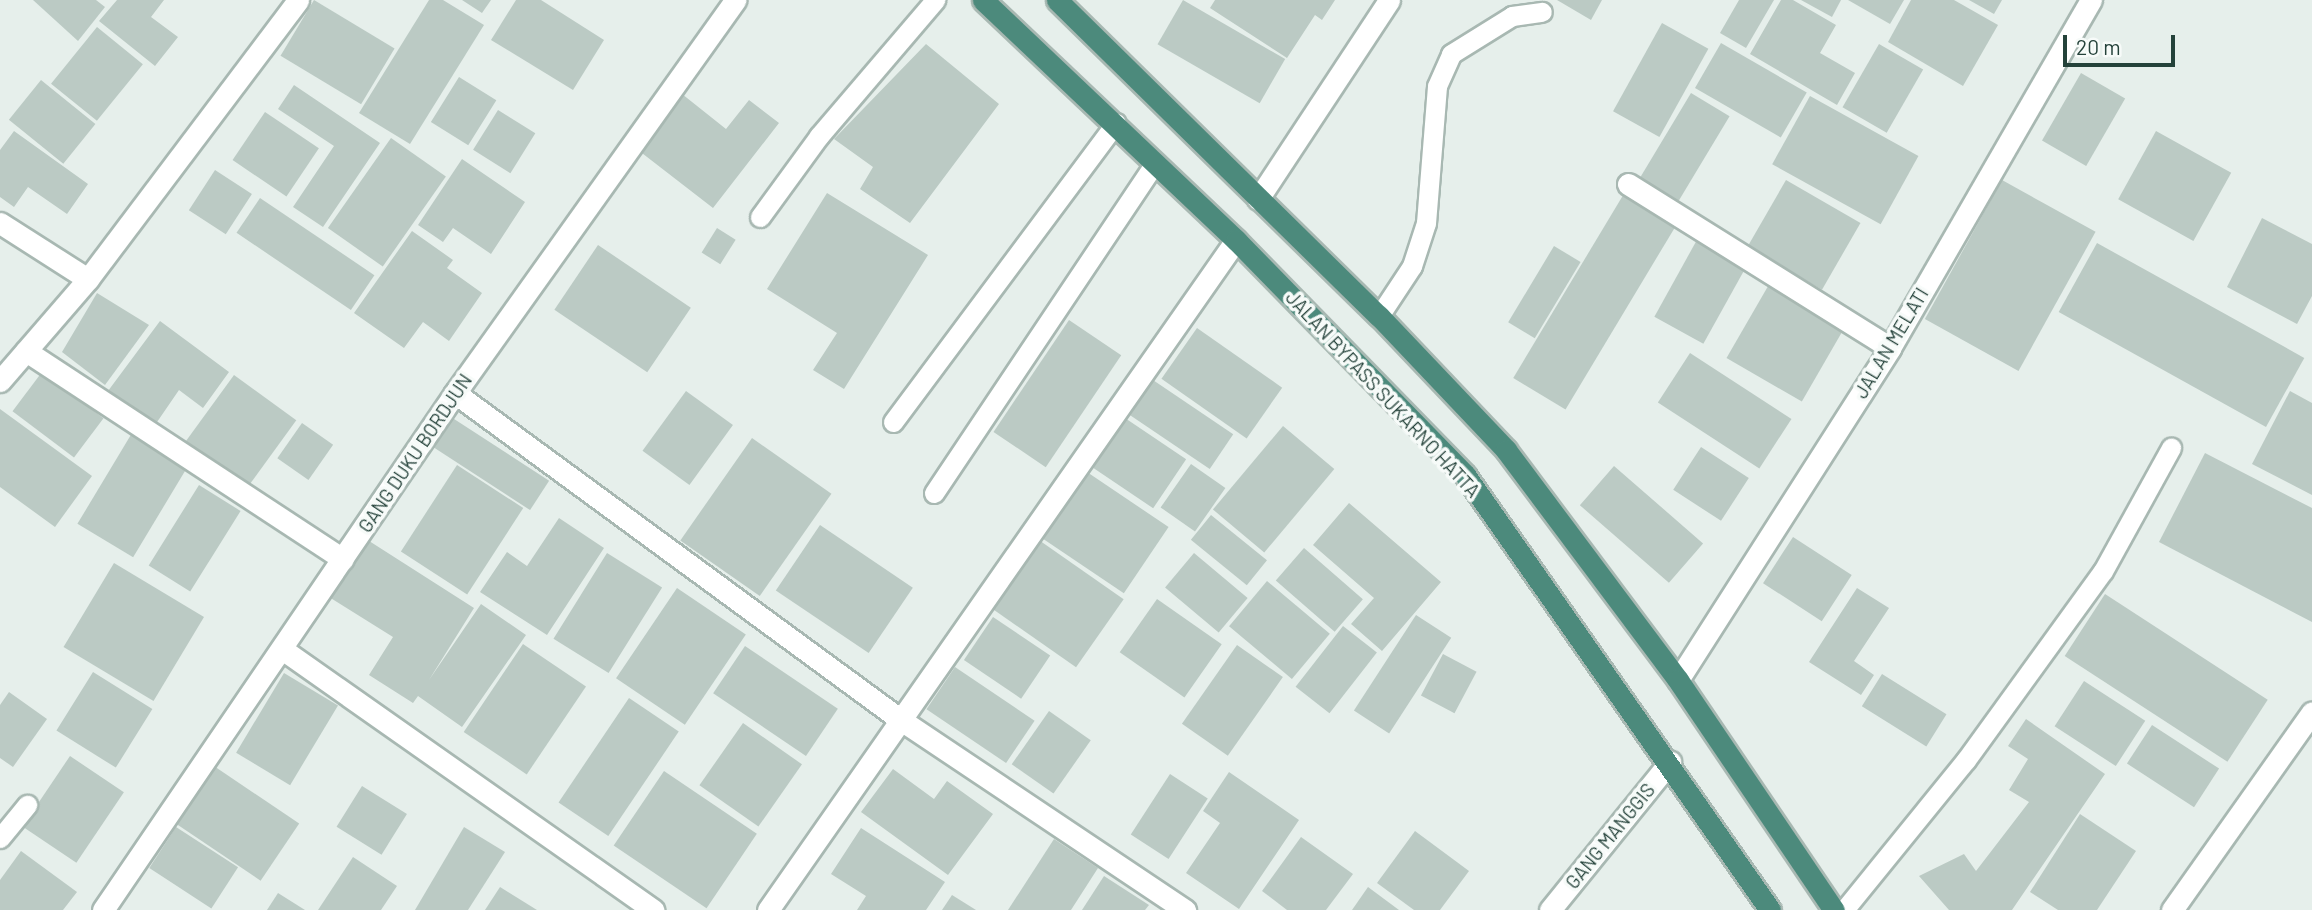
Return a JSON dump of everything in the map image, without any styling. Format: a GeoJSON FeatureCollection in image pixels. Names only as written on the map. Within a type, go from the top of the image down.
{"type":"FeatureCollection","features":[{"type":"Feature","properties":{"kind":"highway","name":"JALAN BYPASS SUKARNO HATTA"},"geometry":{"type":"LineString","coordinates":[[983,0],[1116,123],[1154,164],[1236,240],[1465,475],[1670,762],[1770,910]]}},
{"type":"Feature","properties":{"kind":"highway"},"geometry":{"type":"LineString","coordinates":[[1057,0],[1379,316],[1506,450],[1678,680],[1835,910]]}},
{"type":"Feature","properties":{"kind":"street"},"geometry":{"type":"LineString","coordinates":[[0,382],[88,279],[298,0]]}},
{"type":"Feature","properties":{"kind":"street","name":"GANG DUKU BORDJUN"},"geometry":{"type":"LineString","coordinates":[[103,910],[455,393],[735,0]]}},
{"type":"Feature","properties":{"kind":"street"},"geometry":{"type":"LineString","coordinates":[[1258,199],[1389,0]]}},
{"type":"Feature","properties":{"kind":"street","name":"JALAN MELATI"},"geometry":{"type":"LineString","coordinates":[[1678,680],[1890,348],[2091,0]]}},
{"type":"Feature","properties":{"kind":"street"},"geometry":{"type":"LineString","coordinates":[[1628,184],[1890,348]]}},
{"type":"Feature","properties":{"kind":"street"},"geometry":{"type":"LineString","coordinates":[[0,223],[88,279]]}},
{"type":"Feature","properties":{"kind":"street"},"geometry":{"type":"LineString","coordinates":[[768,910],[1236,240]]}},
{"type":"Feature","properties":{"kind":"street"},"geometry":{"type":"LineString","coordinates":[[26,351],[343,559]]}},
{"type":"Feature","properties":{"kind":"street"},"geometry":{"type":"LineString","coordinates":[[455,393],[901,720],[1185,910]]}},
{"type":"Feature","properties":{"kind":"street"},"geometry":{"type":"LineString","coordinates":[[282,649],[653,910]]}},
{"type":"Feature","properties":{"kind":"street"},"geometry":{"type":"LineString","coordinates":[[2172,910],[2308,726]]}},
{"type":"Feature","properties":{"kind":"street","name":"GANG MANGGIS"},"geometry":{"type":"LineString","coordinates":[[1550,910],[1670,762]]}},
{"type":"Feature","properties":{"kind":"lane"},"geometry":{"type":"LineString","coordinates":[[760,217],[818,136],[934,0]]}},
{"type":"Feature","properties":{"kind":"lane"},"geometry":{"type":"LineString","coordinates":[[1379,316],[1412,266],[1426,223],[1437,86],[1451,54],[1512,16],[1542,12]]}},
{"type":"Feature","properties":{"kind":"lane"},"geometry":{"type":"LineString","coordinates":[[892,422],[1116,123]]}},
{"type":"Feature","properties":{"kind":"lane"},"geometry":{"type":"LineString","coordinates":[[934,493],[1154,164]]}},
{"type":"Feature","properties":{"kind":"lane"},"geometry":{"type":"LineString","coordinates":[[1844,910],[1966,760],[2103,571],[2171,448]]}},
{"type":"Feature","properties":{"kind":"lane"},"geometry":{"type":"LineString","coordinates":[[0,838],[26,805]]}},
{"type":"Feature","properties":{"kind":"building"},"geometry":{"type":"Polygon","coordinates":[[[33,0],[96,0],[105,7],[78,41],[33,0]]]}},
{"type":"Feature","properties":{"kind":"building"},"geometry":{"type":"Polygon","coordinates":[[[117,0],[164,0],[151,17],[178,37],[155,66],[99,21],[117,0]]]}},
{"type":"Feature","properties":{"kind":"building"},"geometry":{"type":"Polygon","coordinates":[[[314,0],[395,48],[361,104],[281,56],[314,0]]]}},
{"type":"Feature","properties":{"kind":"building"},"geometry":{"type":"Polygon","coordinates":[[[429,0],[443,0],[484,25],[410,144],[359,113],[429,0]]]}},
{"type":"Feature","properties":{"kind":"building"},"geometry":{"type":"Polygon","coordinates":[[[462,0],[491,0],[482,13],[462,0]]]}},
{"type":"Feature","properties":{"kind":"building"},"geometry":{"type":"Polygon","coordinates":[[[516,0],[541,0],[604,40],[573,90],[491,40],[516,0]]]}},
{"type":"Feature","properties":{"kind":"building"},"geometry":{"type":"Polygon","coordinates":[[[1183,0],[1285,59],[1260,103],[1158,44],[1183,0]]]}},
{"type":"Feature","properties":{"kind":"building"},"geometry":{"type":"Polygon","coordinates":[[[1215,0],[1335,0],[1322,20],[1315,15],[1287,58],[1210,8],[1215,0]]]}},
{"type":"Feature","properties":{"kind":"building"},"geometry":{"type":"Polygon","coordinates":[[[1557,0],[1602,0],[1591,20],[1557,0]]]}},
{"type":"Feature","properties":{"kind":"building"},"geometry":{"type":"Polygon","coordinates":[[[1739,0],[1774,0],[1746,48],[1720,33],[1739,0]]]}},
{"type":"Feature","properties":{"kind":"building"},"geometry":{"type":"Polygon","coordinates":[[[1781,0],[1793,0],[1836,25],[1820,53],[1855,73],[1837,105],[1750,54],[1781,0]]]}},
{"type":"Feature","properties":{"kind":"building"},"geometry":{"type":"Polygon","coordinates":[[[1801,0],[1841,0],[1832,17],[1801,0]]]}},
{"type":"Feature","properties":{"kind":"building"},"geometry":{"type":"Polygon","coordinates":[[[1848,0],[1904,0],[1890,24],[1848,0]]]}},
{"type":"Feature","properties":{"kind":"building"},"geometry":{"type":"Polygon","coordinates":[[[1911,0],[1954,0],[1998,25],[1963,86],[1888,42],[1911,0]]]}},
{"type":"Feature","properties":{"kind":"building"},"geometry":{"type":"Polygon","coordinates":[[[1969,0],[2002,0],[1994,14],[1969,0]]]}},
{"type":"Feature","properties":{"kind":"building"},"geometry":{"type":"Polygon","coordinates":[[[1662,23],[1708,49],[1659,137],[1613,111],[1662,23]]]}},
{"type":"Feature","properties":{"kind":"building"},"geometry":{"type":"Polygon","coordinates":[[[97,27],[143,64],[97,121],[51,84],[97,27]]]}},
{"type":"Feature","properties":{"kind":"building"},"geometry":{"type":"Polygon","coordinates":[[[1721,43],[1807,92],[1781,138],[1695,88],[1721,43]]]}},
{"type":"Feature","properties":{"kind":"building"},"geometry":{"type":"Polygon","coordinates":[[[926,44],[999,104],[910,223],[860,189],[873,167],[834,139],[926,44]]]}},
{"type":"Feature","properties":{"kind":"building"},"geometry":{"type":"Polygon","coordinates":[[[1879,44],[1923,70],[1887,133],[1842,107],[1879,44]]]}},
{"type":"Feature","properties":{"kind":"building"},"geometry":{"type":"Polygon","coordinates":[[[2081,73],[2125,98],[2086,166],[2042,141],[2081,73]]]}},
{"type":"Feature","properties":{"kind":"building"},"geometry":{"type":"Polygon","coordinates":[[[459,77],[496,100],[468,145],[431,122],[459,77]]]}},
{"type":"Feature","properties":{"kind":"building"},"geometry":{"type":"Polygon","coordinates":[[[41,80],[95,124],[63,164],[9,120],[41,80]]]}},
{"type":"Feature","properties":{"kind":"building"},"geometry":{"type":"Polygon","coordinates":[[[294,85],[380,143],[323,227],[293,207],[334,146],[278,109],[294,85]]]}},
{"type":"Feature","properties":{"kind":"building"},"geometry":{"type":"Polygon","coordinates":[[[1691,93],[1730,116],[1679,201],[1640,178],[1691,93]]]}},
{"type":"Feature","properties":{"kind":"building"},"geometry":{"type":"Polygon","coordinates":[[[682,94],[726,129],[749,100],[779,123],[713,208],[638,150],[682,94]]]}},
{"type":"Feature","properties":{"kind":"building"},"geometry":{"type":"Polygon","coordinates":[[[1810,96],[1918,156],[1881,224],[1772,164],[1810,96]]]}},
{"type":"Feature","properties":{"kind":"building"},"geometry":{"type":"Polygon","coordinates":[[[498,110],[535,133],[510,173],[473,150],[498,110]]]}},
{"type":"Feature","properties":{"kind":"building"},"geometry":{"type":"Polygon","coordinates":[[[265,112],[319,148],[286,196],[233,160],[265,112]]]}},
{"type":"Feature","properties":{"kind":"building"},"geometry":{"type":"Polygon","coordinates":[[[14,131],[88,184],[67,214],[28,187],[14,207],[0,197],[0,150],[14,131]]]}},
{"type":"Feature","properties":{"kind":"building"},"geometry":{"type":"Polygon","coordinates":[[[2156,131],[2231,173],[2193,241],[2118,199],[2156,131]]]}},
{"type":"Feature","properties":{"kind":"building"},"geometry":{"type":"Polygon","coordinates":[[[391,138],[446,176],[383,267],[328,228],[391,138]]]}},
{"type":"Feature","properties":{"kind":"building"},"geometry":{"type":"Polygon","coordinates":[[[462,159],[525,202],[491,254],[453,228],[443,242],[418,225],[462,159]]]}},
{"type":"Feature","properties":{"kind":"building"},"geometry":{"type":"Polygon","coordinates":[[[215,170],[252,194],[226,234],[189,210],[215,170]]]}},
{"type":"Feature","properties":{"kind":"building"},"geometry":{"type":"Polygon","coordinates":[[[1786,180],[1860,223],[1822,290],[1748,247],[1786,180]]]}},
{"type":"Feature","properties":{"kind":"building"},"geometry":{"type":"Polygon","coordinates":[[[2002,180],[2096,232],[2018,371],[1925,319],[2002,180]]]}},
{"type":"Feature","properties":{"kind":"building"},"geometry":{"type":"Polygon","coordinates":[[[1625,192],[1677,223],[1566,409],[1513,378],[1625,192]]]}},
{"type":"Feature","properties":{"kind":"building"},"geometry":{"type":"Polygon","coordinates":[[[827,193],[928,255],[844,389],[813,370],[837,333],[767,289],[827,193]]]}},
{"type":"Feature","properties":{"kind":"building"},"geometry":{"type":"Polygon","coordinates":[[[260,198],[374,275],[351,310],[237,233],[260,198]]]}},
{"type":"Feature","properties":{"kind":"building"},"geometry":{"type":"Polygon","coordinates":[[[2262,218],[2312,244],[2312,296],[2297,324],[2227,287],[2262,218]]]}},
{"type":"Feature","properties":{"kind":"building"},"geometry":{"type":"Polygon","coordinates":[[[717,228],[736,240],[720,264],[702,253],[717,228]]]}},
{"type":"Feature","properties":{"kind":"building"},"geometry":{"type":"Polygon","coordinates":[[[412,231],[453,260],[447,268],[482,293],[449,341],[423,322],[404,348],[354,313],[412,231]]]}},
{"type":"Feature","properties":{"kind":"building"},"geometry":{"type":"Polygon","coordinates":[[[1698,238],[1747,265],[1703,344],[1654,317],[1698,238]]]}},
{"type":"Feature","properties":{"kind":"building"},"geometry":{"type":"Polygon","coordinates":[[[2097,243],[2304,358],[2266,427],[2059,312],[2097,243]]]}},
{"type":"Feature","properties":{"kind":"building"},"geometry":{"type":"Polygon","coordinates":[[[598,245],[691,308],[647,372],[554,310],[598,245]]]}},
{"type":"Feature","properties":{"kind":"building"},"geometry":{"type":"Polygon","coordinates":[[[1554,246],[1581,262],[1535,338],[1508,322],[1554,246]]]}},
{"type":"Feature","properties":{"kind":"building"},"geometry":{"type":"Polygon","coordinates":[[[1771,281],[1846,324],[1802,402],[1726,358],[1771,281]]]}},
{"type":"Feature","properties":{"kind":"building"},"geometry":{"type":"Polygon","coordinates":[[[97,293],[149,325],[105,385],[62,352],[97,293]]]}},
{"type":"Feature","properties":{"kind":"building"},"geometry":{"type":"Polygon","coordinates":[[[1069,320],[1121,355],[1046,467],[994,432],[1069,320]]]}},
{"type":"Feature","properties":{"kind":"building"},"geometry":{"type":"Polygon","coordinates":[[[160,321],[229,372],[203,408],[179,390],[155,425],[108,391],[160,321]]]}},
{"type":"Feature","properties":{"kind":"building"},"geometry":{"type":"Polygon","coordinates":[[[1197,328],[1282,388],[1247,438],[1161,379],[1197,328]]]}},
{"type":"Feature","properties":{"kind":"building"},"geometry":{"type":"Polygon","coordinates":[[[1690,353],[1791,419],[1759,468],[1658,402],[1690,353]]]}},
{"type":"Feature","properties":{"kind":"building"},"geometry":{"type":"Polygon","coordinates":[[[42,372],[103,418],[74,457],[13,411],[42,372]]]}},
{"type":"Feature","properties":{"kind":"building"},"geometry":{"type":"Polygon","coordinates":[[[234,375],[296,420],[248,487],[186,441],[234,375]]]}},
{"type":"Feature","properties":{"kind":"building"},"geometry":{"type":"Polygon","coordinates":[[[1147,376],[1233,434],[1210,469],[1124,411],[1147,376]]]}},
{"type":"Feature","properties":{"kind":"building"},"geometry":{"type":"Polygon","coordinates":[[[686,391],[733,425],[689,485],[643,451],[686,391]]]}},
{"type":"Feature","properties":{"kind":"building"},"geometry":{"type":"Polygon","coordinates":[[[2290,391],[2312,403],[2312,495],[2252,464],[2290,391]]]}},
{"type":"Feature","properties":{"kind":"building"},"geometry":{"type":"Polygon","coordinates":[[[0,409],[92,476],[55,527],[0,487],[0,409]]]}},
{"type":"Feature","properties":{"kind":"building"},"geometry":{"type":"Polygon","coordinates":[[[1119,414],[1186,459],[1153,508],[1086,463],[1119,414]]]}},
{"type":"Feature","properties":{"kind":"building"},"geometry":{"type":"Polygon","coordinates":[[[451,417],[549,481],[530,510],[432,446],[451,417]]]}},
{"type":"Feature","properties":{"kind":"building"},"geometry":{"type":"Polygon","coordinates":[[[302,423],[333,445],[308,480],[277,458],[302,423]]]}},
{"type":"Feature","properties":{"kind":"building"},"geometry":{"type":"Polygon","coordinates":[[[1283,426],[1334,469],[1264,553],[1213,509],[1283,426]]]}},
{"type":"Feature","properties":{"kind":"building"},"geometry":{"type":"Polygon","coordinates":[[[132,433],[188,466],[133,557],[77,524],[132,433]]]}},
{"type":"Feature","properties":{"kind":"building"},"geometry":{"type":"Polygon","coordinates":[[[752,438],[831,494],[760,596],[680,540],[752,438]]]}},
{"type":"Feature","properties":{"kind":"building"},"geometry":{"type":"Polygon","coordinates":[[[1701,447],[1749,478],[1721,521],[1673,490],[1701,447]]]}},
{"type":"Feature","properties":{"kind":"building"},"geometry":{"type":"Polygon","coordinates":[[[2205,453],[2312,508],[2312,622],[2159,542],[2205,453]]]}},
{"type":"Feature","properties":{"kind":"building"},"geometry":{"type":"Polygon","coordinates":[[[1191,464],[1225,488],[1195,532],[1161,507],[1191,464]]]}},
{"type":"Feature","properties":{"kind":"building"},"geometry":{"type":"Polygon","coordinates":[[[457,465],[523,508],[467,594],[401,551],[457,465]]]}},
{"type":"Feature","properties":{"kind":"building"},"geometry":{"type":"Polygon","coordinates":[[[1614,466],[1703,543],[1669,583],[1580,505],[1614,466]]]}},
{"type":"Feature","properties":{"kind":"building"},"geometry":{"type":"Polygon","coordinates":[[[1084,470],[1169,527],[1124,593],[1039,536],[1084,470]]]}},
{"type":"Feature","properties":{"kind":"building"},"geometry":{"type":"Polygon","coordinates":[[[199,485],[241,511],[190,592],[149,566],[199,485]]]}},
{"type":"Feature","properties":{"kind":"building"},"geometry":{"type":"Polygon","coordinates":[[[1349,503],[1441,582],[1382,651],[1351,624],[1374,598],[1313,545],[1349,503]]]}},
{"type":"Feature","properties":{"kind":"building"},"geometry":{"type":"Polygon","coordinates":[[[1211,515],[1267,560],[1247,585],[1191,540],[1211,515]]]}},
{"type":"Feature","properties":{"kind":"building"},"geometry":{"type":"Polygon","coordinates":[[[559,518],[604,548],[547,635],[480,592],[507,552],[527,566],[559,518]]]}},
{"type":"Feature","properties":{"kind":"building"},"geometry":{"type":"Polygon","coordinates":[[[820,525],[913,588],[869,653],[776,590],[820,525]]]}},
{"type":"Feature","properties":{"kind":"building"},"geometry":{"type":"Polygon","coordinates":[[[1793,537],[1852,575],[1822,621],[1763,583],[1793,537]]]}},
{"type":"Feature","properties":{"kind":"building"},"geometry":{"type":"Polygon","coordinates":[[[1036,538],[1124,599],[1076,667],[988,606],[1036,538]]]}},
{"type":"Feature","properties":{"kind":"building"},"geometry":{"type":"Polygon","coordinates":[[[366,539],[474,608],[429,680],[481,604],[526,635],[462,727],[418,696],[413,703],[369,675],[393,637],[329,597],[366,539]]]}},
{"type":"Feature","properties":{"kind":"building"},"geometry":{"type":"Polygon","coordinates":[[[1304,548],[1363,599],[1335,632],[1276,580],[1304,548]]]}},
{"type":"Feature","properties":{"kind":"building"},"geometry":{"type":"Polygon","coordinates":[[[607,553],[662,587],[609,673],[553,639],[607,553]]]}},
{"type":"Feature","properties":{"kind":"building"},"geometry":{"type":"Polygon","coordinates":[[[1194,553],[1248,598],[1219,632],[1165,587],[1194,553]]]}},
{"type":"Feature","properties":{"kind":"building"},"geometry":{"type":"Polygon","coordinates":[[[114,563],[204,617],[154,701],[64,647],[114,563]]]}},
{"type":"Feature","properties":{"kind":"building"},"geometry":{"type":"Polygon","coordinates":[[[1267,581],[1330,634],[1292,679],[1229,626],[1267,581]]]}},
{"type":"Feature","properties":{"kind":"building"},"geometry":{"type":"Polygon","coordinates":[[[677,588],[746,634],[685,725],[616,678],[677,588]]]}},
{"type":"Feature","properties":{"kind":"building"},"geometry":{"type":"Polygon","coordinates":[[[1857,588],[1889,608],[1854,661],[1874,675],[1861,695],[1809,662],[1857,588]]]}},
{"type":"Feature","properties":{"kind":"building"},"geometry":{"type":"Polygon","coordinates":[[[2105,594],[2268,700],[2227,762],[2065,656],[2105,594]]]}},
{"type":"Feature","properties":{"kind":"building"},"geometry":{"type":"Polygon","coordinates":[[[1157,599],[1222,644],[1184,698],[1120,652],[1157,599]]]}},
{"type":"Feature","properties":{"kind":"building"},"geometry":{"type":"Polygon","coordinates":[[[1416,615],[1451,638],[1389,733],[1354,711],[1416,615]]]}},
{"type":"Feature","properties":{"kind":"building"},"geometry":{"type":"Polygon","coordinates":[[[993,617],[1050,656],[1021,699],[964,660],[993,617]]]}},
{"type":"Feature","properties":{"kind":"building"},"geometry":{"type":"Polygon","coordinates":[[[1343,626],[1377,652],[1329,713],[1296,687],[1343,626]]]}},
{"type":"Feature","properties":{"kind":"building"},"geometry":{"type":"Polygon","coordinates":[[[523,644],[586,686],[527,774],[464,732],[523,644]]]}},
{"type":"Feature","properties":{"kind":"building"},"geometry":{"type":"Polygon","coordinates":[[[1237,645],[1283,677],[1228,756],[1182,724],[1237,645]]]}},
{"type":"Feature","properties":{"kind":"building"},"geometry":{"type":"Polygon","coordinates":[[[745,646],[838,709],[806,756],[713,693],[745,646]]]}},
{"type":"Feature","properties":{"kind":"building"},"geometry":{"type":"Polygon","coordinates":[[[1443,654],[1477,672],[1454,713],[1421,695],[1443,654]]]}},
{"type":"Feature","properties":{"kind":"building"},"geometry":{"type":"Polygon","coordinates":[[[955,667],[1035,721],[1006,763],[926,709],[955,667]]]}},
{"type":"Feature","properties":{"kind":"building"},"geometry":{"type":"Polygon","coordinates":[[[93,672],[152,709],[116,768],[56,731],[93,672]]]}},
{"type":"Feature","properties":{"kind":"building"},"geometry":{"type":"Polygon","coordinates":[[[284,673],[338,705],[290,785],[236,753],[284,673]]]}},
{"type":"Feature","properties":{"kind":"building"},"geometry":{"type":"Polygon","coordinates":[[[1882,674],[1946,714],[1926,746],[1862,706],[1882,674]]]}},
{"type":"Feature","properties":{"kind":"building"},"geometry":{"type":"Polygon","coordinates":[[[2084,681],[2145,721],[2116,766],[2055,726],[2084,681]]]}},
{"type":"Feature","properties":{"kind":"building"},"geometry":{"type":"Polygon","coordinates":[[[9,692],[47,719],[13,767],[0,758],[0,705],[9,692]]]}},
{"type":"Feature","properties":{"kind":"building"},"geometry":{"type":"Polygon","coordinates":[[[629,698],[679,732],[608,836],[559,802],[629,698]]]}},
{"type":"Feature","properties":{"kind":"building"},"geometry":{"type":"Polygon","coordinates":[[[1049,711],[1091,740],[1053,793],[1012,764],[1049,711]]]}},
{"type":"Feature","properties":{"kind":"building"},"geometry":{"type":"Polygon","coordinates":[[[2026,719],[2105,774],[2012,910],[1949,910],[1919,876],[1964,854],[1976,871],[2029,802],[2009,790],[2028,759],[2008,746],[2026,719]]]}},
{"type":"Feature","properties":{"kind":"building"},"geometry":{"type":"Polygon","coordinates":[[[743,723],[802,764],[758,827],[699,785],[743,723]]]}},
{"type":"Feature","properties":{"kind":"building"},"geometry":{"type":"Polygon","coordinates":[[[2152,725],[2219,769],[2194,807],[2127,764],[2152,725]]]}},
{"type":"Feature","properties":{"kind":"building"},"geometry":{"type":"Polygon","coordinates":[[[70,756],[124,792],[76,863],[22,826],[70,756]]]}},
{"type":"Feature","properties":{"kind":"building"},"geometry":{"type":"Polygon","coordinates":[[[208,762],[299,824],[261,881],[169,819],[208,762]]]}},
{"type":"Feature","properties":{"kind":"building"},"geometry":{"type":"Polygon","coordinates":[[[893,769],[934,799],[947,781],[993,814],[948,875],[861,812],[893,769]]]}},
{"type":"Feature","properties":{"kind":"building"},"geometry":{"type":"Polygon","coordinates":[[[664,771],[757,834],[707,908],[614,846],[664,771]]]}},
{"type":"Feature","properties":{"kind":"building"},"geometry":{"type":"Polygon","coordinates":[[[1229,772],[1299,820],[1239,909],[1186,873],[1220,823],[1203,811],[1229,772]]]}},
{"type":"Feature","properties":{"kind":"building"},"geometry":{"type":"Polygon","coordinates":[[[1170,774],[1208,799],[1169,859],[1131,834],[1170,774]]]}},
{"type":"Feature","properties":{"kind":"building"},"geometry":{"type":"Polygon","coordinates":[[[362,786],[407,814],[382,855],[337,827],[362,786]]]}},
{"type":"Feature","properties":{"kind":"building"},"geometry":{"type":"Polygon","coordinates":[[[2080,814],[2136,851],[2097,910],[2058,910],[2030,892],[2080,814]]]}},
{"type":"Feature","properties":{"kind":"building"},"geometry":{"type":"Polygon","coordinates":[[[176,827],[238,867],[211,908],[149,868],[176,827]]]}},
{"type":"Feature","properties":{"kind":"building"},"geometry":{"type":"Polygon","coordinates":[[[464,827],[505,852],[468,910],[415,910],[464,827]]]}},
{"type":"Feature","properties":{"kind":"building"},"geometry":{"type":"Polygon","coordinates":[[[861,828],[945,882],[926,910],[857,910],[866,896],[831,874],[861,828]]]}},
{"type":"Feature","properties":{"kind":"building"},"geometry":{"type":"Polygon","coordinates":[[[1415,831],[1469,871],[1440,910],[1414,910],[1377,883],[1415,831]]]}},
{"type":"Feature","properties":{"kind":"building"},"geometry":{"type":"Polygon","coordinates":[[[1301,837],[1353,874],[1326,910],[1287,910],[1262,891],[1301,837]]]}},
{"type":"Feature","properties":{"kind":"building"},"geometry":{"type":"Polygon","coordinates":[[[1054,839],[1098,868],[1071,910],[1008,910],[1054,839]]]}},
{"type":"Feature","properties":{"kind":"building"},"geometry":{"type":"Polygon","coordinates":[[[21,851],[77,892],[63,910],[0,910],[0,880],[21,851]]]}},
{"type":"Feature","properties":{"kind":"building"},"geometry":{"type":"Polygon","coordinates":[[[353,857],[397,886],[381,910],[318,910],[353,857]]]}},
{"type":"Feature","properties":{"kind":"building"},"geometry":{"type":"Polygon","coordinates":[[[1104,876],[1149,905],[1145,910],[1082,910],[1104,876]]]}},
{"type":"Feature","properties":{"kind":"building"},"geometry":{"type":"Polygon","coordinates":[[[500,887],[537,910],[485,910],[500,887]]]}},
{"type":"Feature","properties":{"kind":"building"},"geometry":{"type":"Polygon","coordinates":[[[1368,887],[1399,910],[1352,910],[1368,887]]]}},
{"type":"Feature","properties":{"kind":"building"},"geometry":{"type":"Polygon","coordinates":[[[278,893],[305,910],[267,910],[278,893]]]}},
{"type":"Feature","properties":{"kind":"building"},"geometry":{"type":"Polygon","coordinates":[[[952,895],[976,910],[942,910],[952,895]]]}}]}
